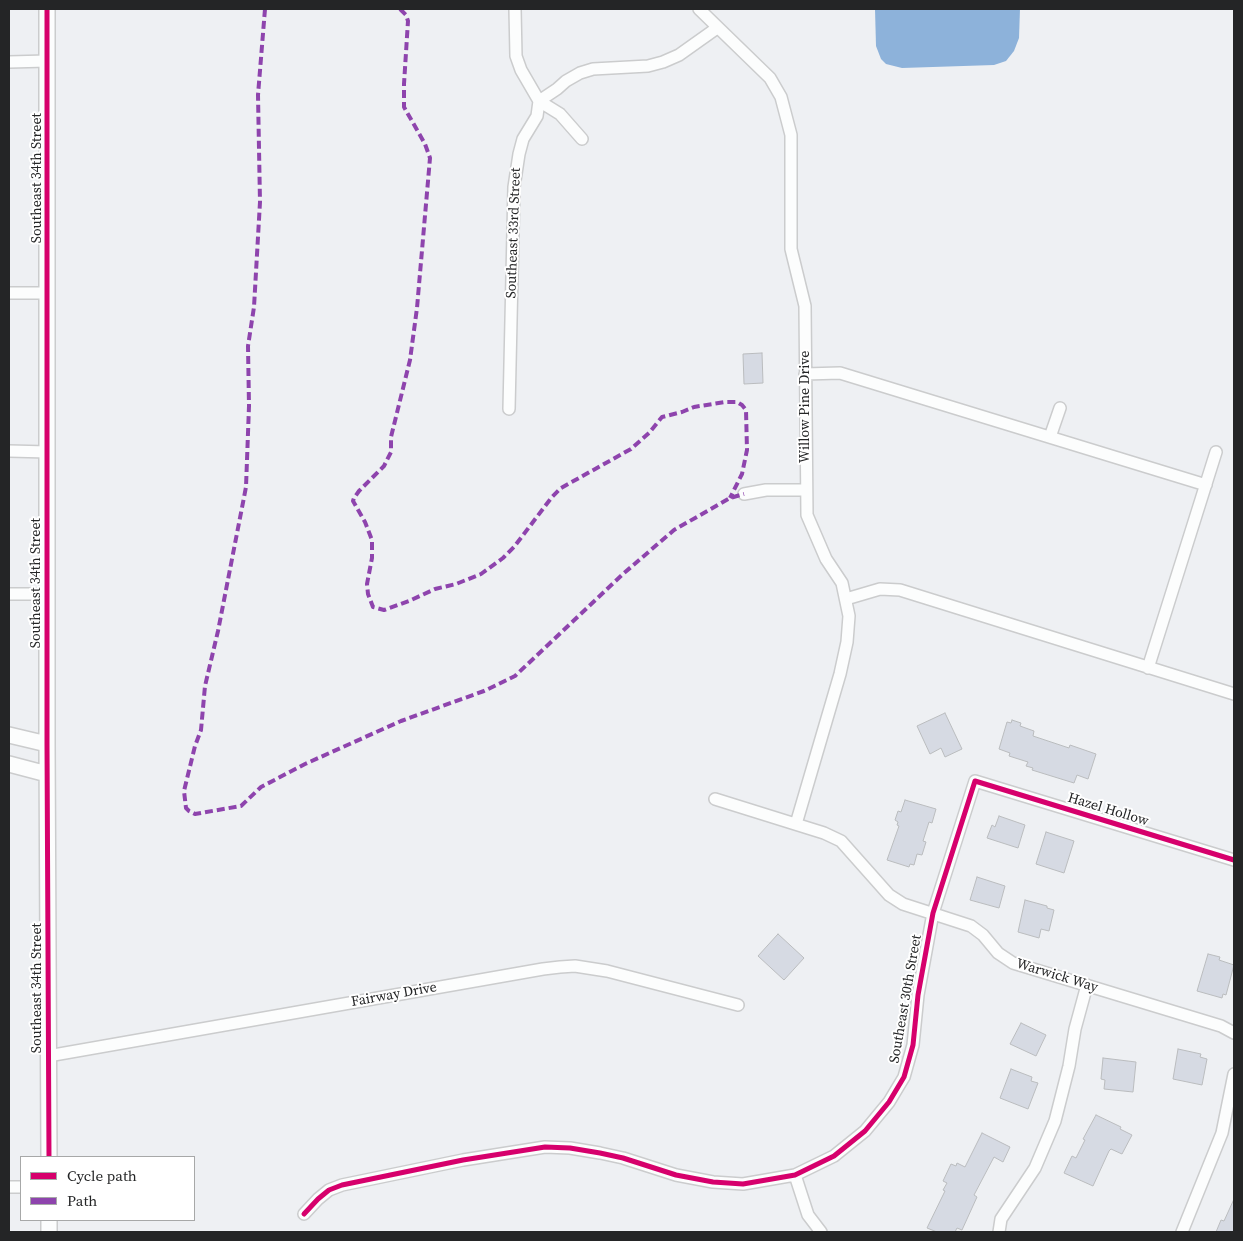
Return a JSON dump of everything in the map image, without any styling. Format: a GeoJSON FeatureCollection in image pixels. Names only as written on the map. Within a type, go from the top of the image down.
{"type":"FeatureCollection","features":[{"type":"Feature","properties":{"kind":"street","name":"Southeast 34th Street"},"geometry":{"type":"LineString","coordinates":[[47,9],[49,1156]]}},
{"type":"Feature","properties":{"kind":"street"},"geometry":{"type":"LineString","coordinates":[[515,9],[516,56],[521,70],[539,101],[560,114],[582,139]]}},
{"type":"Feature","properties":{"kind":"street","name":"Willow Pine Drive"},"geometry":{"type":"LineString","coordinates":[[699,9],[770,78],[781,97],[791,135],[791,248],[805,306],[807,515],[826,559],[842,583],[850,616],[840,674],[796,824]]}},
{"type":"Feature","properties":{"kind":"street"},"geometry":{"type":"LineString","coordinates":[[539,101],[557,90],[566,81],[593,68],[648,66],[663,62],[679,54],[717,28]]}},
{"type":"Feature","properties":{"kind":"street"},"geometry":{"type":"LineString","coordinates":[[9,62],[47,61]]}},
{"type":"Feature","properties":{"kind":"street","name":"Southeast 33rd Street"},"geometry":{"type":"LineString","coordinates":[[509,409],[514,187],[523,139],[537,116],[539,101]]}},
{"type":"Feature","properties":{"kind":"street"},"geometry":{"type":"LineString","coordinates":[[9,293],[48,293]]}},
{"type":"Feature","properties":{"kind":"street"},"geometry":{"type":"LineString","coordinates":[[805,374],[840,372],[1206,485]]}},
{"type":"Feature","properties":{"kind":"street"},"geometry":{"type":"LineString","coordinates":[[1050,437],[1060,408]]}},
{"type":"Feature","properties":{"kind":"street"},"geometry":{"type":"LineString","coordinates":[[9,451],[48,452]]}},
{"type":"Feature","properties":{"kind":"street"},"geometry":{"type":"LineString","coordinates":[[1148,668],[1216,452]]}},
{"type":"Feature","properties":{"kind":"street"},"geometry":{"type":"LineString","coordinates":[[744,494],[766,490],[806,490]]}},
{"type":"Feature","properties":{"kind":"street"},"geometry":{"type":"LineString","coordinates":[[846,599],[880,589],[900,590],[1234,694]]}},
{"type":"Feature","properties":{"kind":"street"},"geometry":{"type":"LineString","coordinates":[[9,594],[48,594]]}},
{"type":"Feature","properties":{"kind":"street"},"geometry":{"type":"LineString","coordinates":[[9,735],[47,744]]}},
{"type":"Feature","properties":{"kind":"street"},"geometry":{"type":"LineString","coordinates":[[9,764],[47,774]]}},
{"type":"Feature","properties":{"kind":"street","name":"Hazel Hollow"},"geometry":{"type":"LineString","coordinates":[[975,781],[1234,860]]}},
{"type":"Feature","properties":{"kind":"street","name":"Southeast 30th Street"},"geometry":{"type":"LineString","coordinates":[[304,1214],[329,1190],[342,1184],[462,1160],[545,1147],[570,1148],[600,1153],[623,1158],[676,1175],[713,1182],[743,1184],[795,1175],[834,1156],[865,1131],[889,1102],[904,1077],[913,1045],[918,995],[933,913],[975,781]]}},
{"type":"Feature","properties":{"kind":"street","name":"Warwick Way"},"geometry":{"type":"LineString","coordinates":[[715,799],[824,833],[841,841],[889,895],[903,904],[971,926],[983,935],[998,953],[1013,962],[1221,1026],[1234,1032]]}},
{"type":"Feature","properties":{"kind":"street","name":"Fairway Drive"},"geometry":{"type":"LineString","coordinates":[[48,1056],[560,967],[575,966],[608,970],[738,1005]]}},
{"type":"Feature","properties":{"kind":"street"},"geometry":{"type":"LineString","coordinates":[[999,1232],[1002,1219],[1035,1168],[1056,1122],[1069,1066],[1075,1029],[1087,985]]}},
{"type":"Feature","properties":{"kind":"street"},"geometry":{"type":"LineString","coordinates":[[1182,1232],[1222,1133],[1234,1074]]}},
{"type":"Feature","properties":{"kind":"street"},"geometry":{"type":"LineString","coordinates":[[795,1175],[808,1215],[822,1232]]}},
{"type":"Feature","properties":{"kind":"water"},"geometry":{"type":"Polygon","coordinates":[[[875,9],[1020,9],[1019,38],[1014,51],[1006,61],[994,65],[902,68],[886,64],[881,59],[876,46],[875,9]]]}},
{"type":"Feature","properties":{"kind":"building"},"geometry":{"type":"Polygon","coordinates":[[[762,353],[763,383],[744,384],[743,354],[762,353]]]}},
{"type":"Feature","properties":{"kind":"building"},"geometry":{"type":"Polygon","coordinates":[[[945,713],[962,749],[945,757],[941,748],[930,754],[917,726],[945,713]]]}},
{"type":"Feature","properties":{"kind":"building"},"geometry":{"type":"Polygon","coordinates":[[[1012,720],[1021,723],[1020,726],[1034,731],[1033,736],[1069,748],[1070,745],[1096,754],[1088,779],[1077,775],[1074,783],[1032,770],[1033,768],[1026,766],[1028,762],[1009,756],[1010,753],[999,749],[1007,722],[1011,723],[1012,720]]]}},
{"type":"Feature","properties":{"kind":"building"},"geometry":{"type":"Polygon","coordinates":[[[905,800],[936,809],[932,823],[929,822],[923,841],[926,842],[922,855],[917,854],[914,865],[910,864],[909,867],[887,860],[899,826],[895,820],[898,811],[901,812],[905,800]]]}},
{"type":"Feature","properties":{"kind":"building"},"geometry":{"type":"Polygon","coordinates":[[[999,816],[1025,825],[1018,848],[987,838],[992,825],[995,827],[999,816]]]}},
{"type":"Feature","properties":{"kind":"building"},"geometry":{"type":"Polygon","coordinates":[[[1046,832],[1074,841],[1064,873],[1036,864],[1046,832]]]}},
{"type":"Feature","properties":{"kind":"building"},"geometry":{"type":"Polygon","coordinates":[[[977,877],[1005,886],[999,908],[970,900],[977,877]]]}},
{"type":"Feature","properties":{"kind":"building"},"geometry":{"type":"Polygon","coordinates":[[[1025,900],[1054,910],[1049,931],[1041,929],[1039,938],[1018,932],[1025,900]]]}},
{"type":"Feature","properties":{"kind":"building"},"geometry":{"type":"Polygon","coordinates":[[[778,934],[804,958],[784,980],[758,956],[778,934]]]}},
{"type":"Feature","properties":{"kind":"building"},"geometry":{"type":"Polygon","coordinates":[[[1208,954],[1220,957],[1219,960],[1234,965],[1226,995],[1223,994],[1222,998],[1197,991],[1208,954]]]}},
{"type":"Feature","properties":{"kind":"building"},"geometry":{"type":"Polygon","coordinates":[[[1021,1023],[1046,1035],[1036,1056],[1010,1044],[1021,1023]]]}},
{"type":"Feature","properties":{"kind":"building"},"geometry":{"type":"Polygon","coordinates":[[[1178,1049],[1201,1054],[1200,1057],[1207,1059],[1202,1085],[1173,1079],[1178,1049]]]}},
{"type":"Feature","properties":{"kind":"building"},"geometry":{"type":"Polygon","coordinates":[[[1103,1058],[1136,1062],[1133,1092],[1104,1089],[1105,1080],[1101,1079],[1103,1058]]]}},
{"type":"Feature","properties":{"kind":"building"},"geometry":{"type":"Polygon","coordinates":[[[1011,1069],[1032,1077],[1031,1081],[1038,1083],[1028,1109],[1000,1098],[1011,1069]]]}},
{"type":"Feature","properties":{"kind":"building"},"geometry":{"type":"Polygon","coordinates":[[[1096,1115],[1121,1127],[1120,1129],[1132,1135],[1122,1154],[1111,1149],[1109,1151],[1093,1186],[1064,1173],[1072,1156],[1076,1158],[1085,1140],[1083,1139],[1096,1115]]]}},
{"type":"Feature","properties":{"kind":"building"},"geometry":{"type":"Polygon","coordinates":[[[982,1133],[1010,1147],[1003,1162],[994,1157],[974,1195],[977,1197],[962,1230],[957,1228],[955,1232],[937,1232],[927,1228],[945,1191],[943,1190],[947,1183],[943,1181],[951,1164],[956,1166],[957,1163],[965,1167],[982,1133]]]}},
{"type":"Feature","properties":{"kind":"building"},"geometry":{"type":"Polygon","coordinates":[[[1234,1199],[1234,1232],[1216,1232],[1221,1220],[1224,1221],[1234,1199]]]}},
{"type":"Feature","properties":{"kind":"marked path"},"geometry":{"type":"LineString","coordinates":[[265,9],[258,95],[260,202],[254,307],[248,346],[249,406],[246,487],[218,631],[205,686],[201,730],[184,791],[186,808],[195,814],[241,806],[261,787],[305,764],[401,721],[484,691],[515,676],[623,574],[674,530],[730,498],[744,494]]}},
{"type":"Feature","properties":{"kind":"marked path"},"geometry":{"type":"LineString","coordinates":[[400,9],[406,15],[408,21],[404,107],[425,144],[430,158],[417,308],[410,360],[391,437],[391,452],[384,466],[359,491],[353,501],[365,522],[372,540],[372,558],[367,584],[368,594],[373,607],[384,610],[435,589],[456,584],[481,574],[503,558],[514,547],[561,488],[631,449],[649,433],[662,417],[694,407],[737,402],[746,410],[747,450],[742,474],[730,498]]}},
{"type":"Feature","properties":{"kind":"cycle path"},"geometry":{"type":"LineString","coordinates":[[47,9],[49,1156]]}},
{"type":"Feature","properties":{"kind":"cycle path"},"geometry":{"type":"LineString","coordinates":[[304,1214],[329,1190],[342,1185],[463,1160],[545,1147],[570,1148],[600,1153],[623,1158],[676,1175],[713,1182],[743,1184],[795,1175],[834,1156],[865,1131],[889,1102],[904,1077],[913,1045],[918,995],[933,913],[975,781],[1234,860]]}}]}
